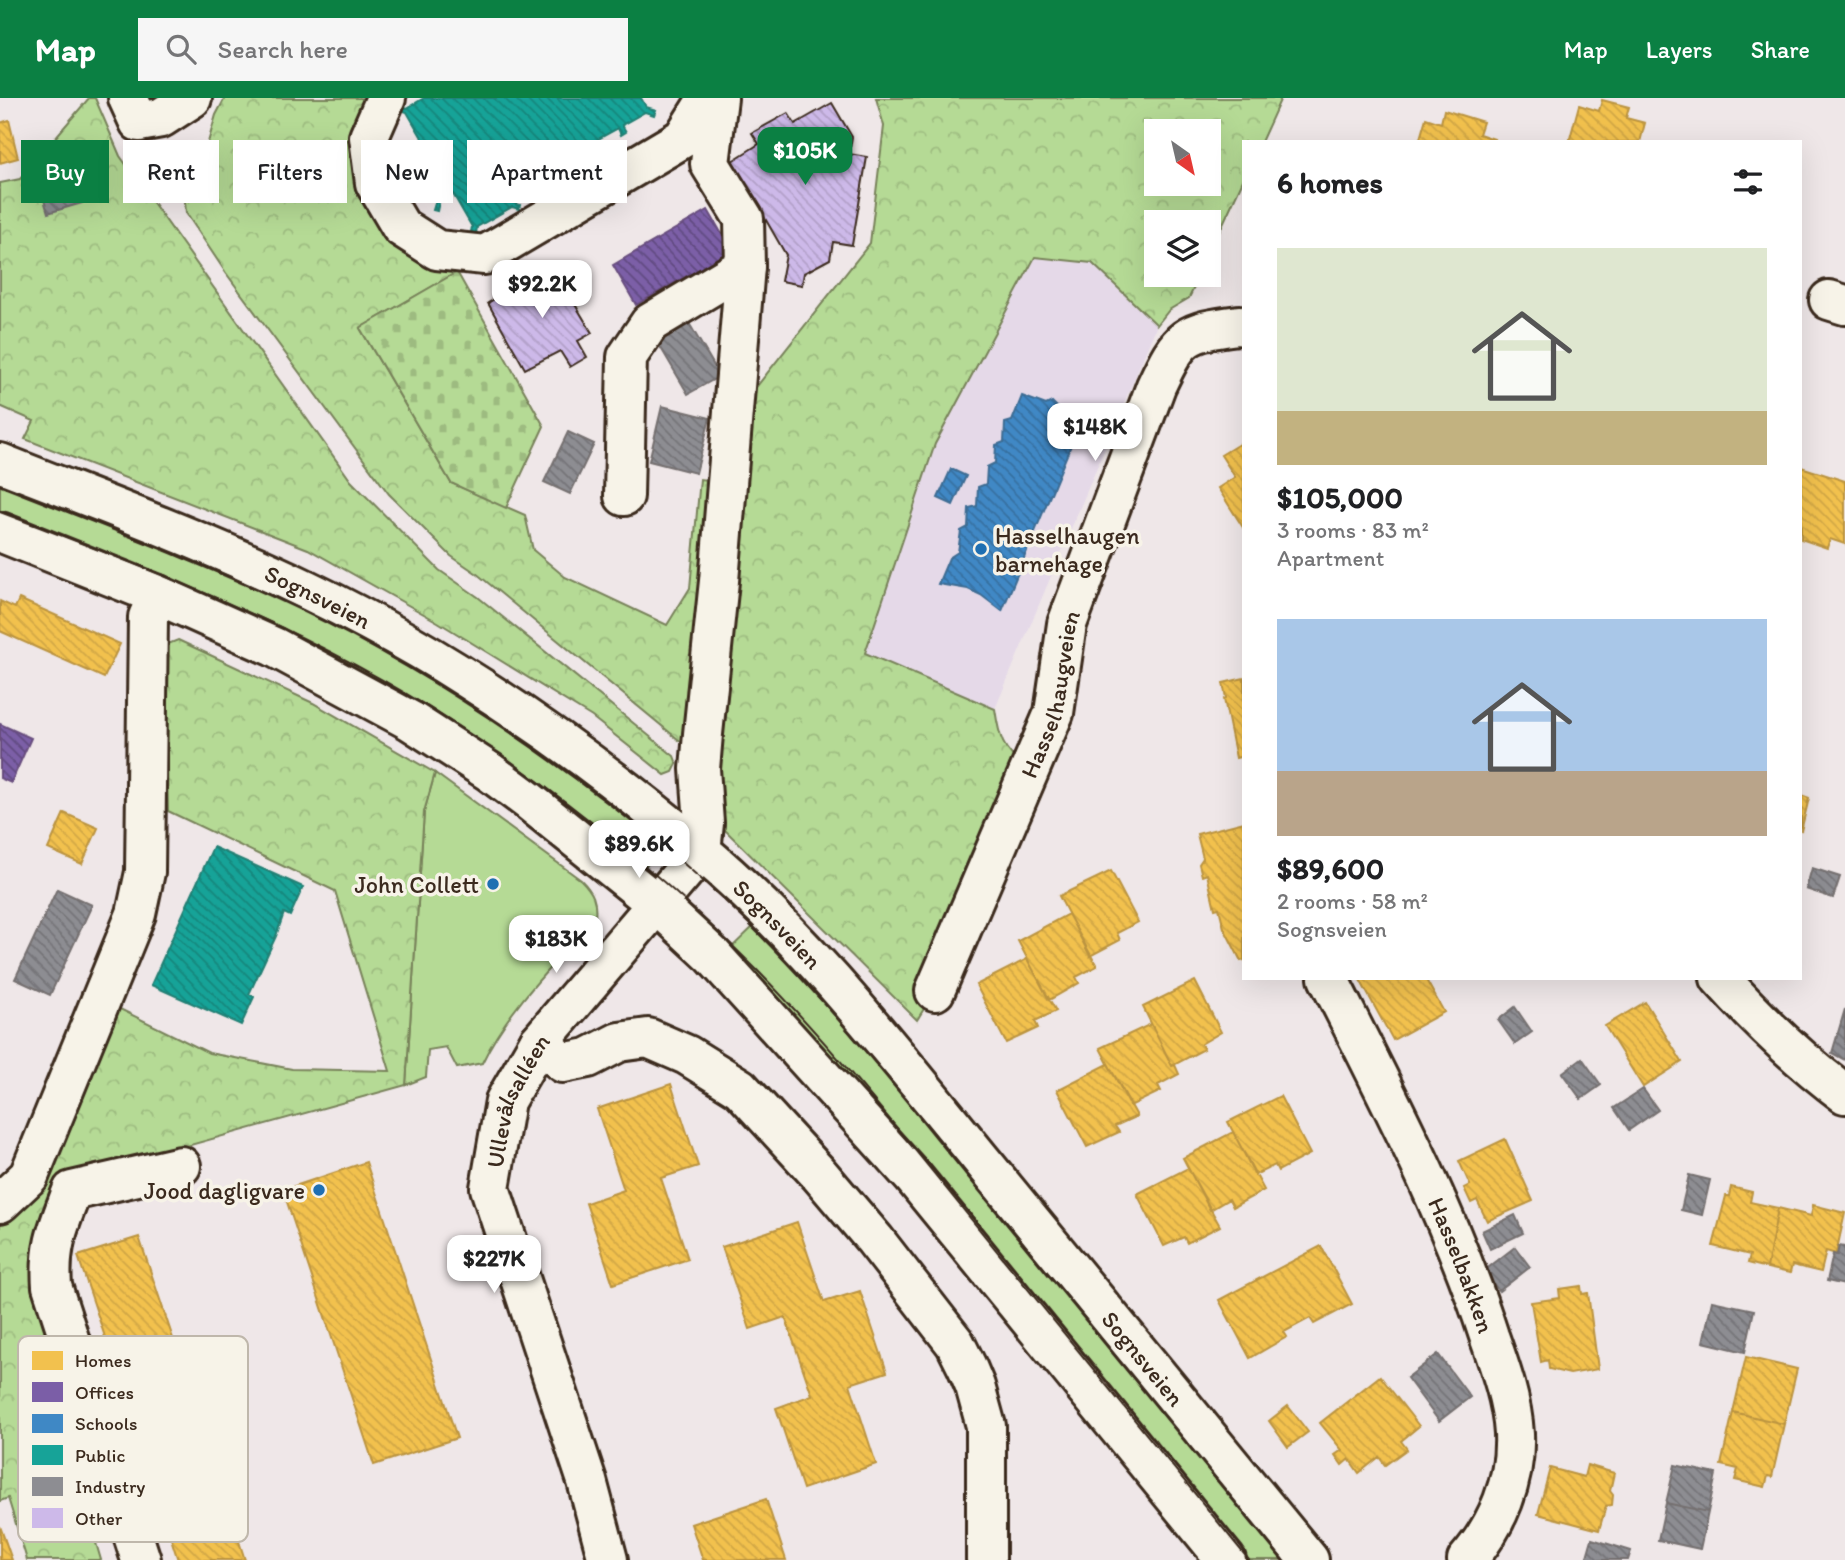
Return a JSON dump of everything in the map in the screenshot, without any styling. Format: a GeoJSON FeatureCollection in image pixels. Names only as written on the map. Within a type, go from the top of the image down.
{"type":"FeatureCollection","features":[{"type":"Feature","properties":{"kind":"main road"},"geometry":{"type":"LineString","coordinates":[[133,110],[161,118],[192,98]]}},
{"type":"Feature","properties":{"kind":"main road"},"geometry":{"type":"LineString","coordinates":[[386,98],[369,137],[375,183],[401,227],[437,250],[485,255],[683,138],[708,98]]}},
{"type":"Feature","properties":{"kind":"main road"},"geometry":{"type":"LineString","coordinates":[[702,852],[702,734],[719,581],[745,266],[744,219],[710,164],[718,98]]}},
{"type":"Feature","properties":{"kind":"main road"},"geometry":{"type":"LineString","coordinates":[[624,496],[627,357],[650,323],[745,266]]}},
{"type":"Feature","properties":{"kind":"main road","name":"Hasselhaugveien"},"geometry":{"type":"LineString","coordinates":[[935,991],[1054,713],[1067,624],[1156,386],[1169,358],[1187,336],[1208,329],[1242,326]]}},
{"type":"Feature","properties":{"kind":"main road","name":"Sognsveien"},"geometry":{"type":"LineString","coordinates":[[0,463],[190,537],[309,591],[381,628],[535,723],[702,852],[760,906],[871,1027],[1309,1560]]}},
{"type":"Feature","properties":{"kind":"main road"},"geometry":{"type":"LineString","coordinates":[[0,532],[158,595],[274,648],[411,721],[490,772],[529,801],[657,904],[713,956],[914,1178],[1226,1560]]}},
{"type":"Feature","properties":{"kind":"main road"},"geometry":{"type":"LineString","coordinates":[[0,1203],[29,1176],[136,914],[145,872],[148,617],[158,595]]}},
{"type":"Feature","properties":{"kind":"main road","name":"Ullevålsalléen"},"geometry":{"type":"LineString","coordinates":[[608,1560],[587,1481],[490,1188],[505,1101],[539,1042],[702,852]]}},
{"type":"Feature","properties":{"kind":"main road","name":"Hasselbakken"},"geometry":{"type":"LineString","coordinates":[[1329,980],[1377,1075],[1463,1259],[1510,1405],[1514,1444],[1513,1466],[1507,1492],[1488,1533],[1467,1560]]}},
{"type":"Feature","properties":{"kind":"main road"},"geometry":{"type":"LineString","coordinates":[[1722,980],[1754,1015],[1845,1094]]}},
{"type":"Feature","properties":{"kind":"main road"},"geometry":{"type":"LineString","coordinates":[[539,1042],[563,1063],[588,1058],[619,1042],[648,1038],[687,1055],[740,1088],[819,1174],[955,1343],[967,1367],[986,1426],[986,1560]]}},
{"type":"Feature","properties":{"kind":"main road"},"geometry":{"type":"LineString","coordinates":[[68,1336],[52,1286],[50,1260],[54,1238],[72,1191],[181,1167]]}},
{"type":"Feature","properties":{"kind":"main road"},"geometry":{"type":"LineString","coordinates":[[135,1542],[141,1560]]}},
{"type":"Feature","properties":{"kind":"shaded area","name":"Hasselhaugen barnehage"},"geometry":{"type":"Polygon","coordinates":[[[1035,257],[1092,263],[1157,325],[995,709],[865,654],[935,444],[1035,257]]]}},
{"type":"Feature","properties":{"kind":"green space"},"geometry":{"type":"Polygon","coordinates":[[[89,98],[95,98],[123,160],[123,203],[153,203],[351,481],[439,570],[478,597],[674,756],[677,764],[673,772],[665,775],[592,717],[438,622],[308,549],[25,439],[34,421],[0,406],[0,183],[21,178],[21,203],[109,203],[109,140],[53,140],[89,98]]]}},
{"type":"Feature","properties":{"kind":"green space"},"geometry":{"type":"Polygon","coordinates":[[[225,98],[376,98],[357,137],[361,144],[361,203],[393,203],[423,259],[457,272],[360,328],[451,483],[525,515],[533,550],[565,577],[667,625],[690,588],[700,479],[716,481],[685,745],[476,573],[451,556],[389,494],[226,273],[186,213],[185,203],[219,203],[219,140],[209,140],[216,115],[225,98]]]}},
{"type":"Feature","properties":{"kind":"green space"},"geometry":{"type":"Polygon","coordinates":[[[876,98],[1281,98],[1262,140],[1242,140],[1242,182],[1221,228],[1221,210],[1144,210],[1144,287],[1194,287],[1189,298],[1169,310],[1157,325],[1092,263],[1035,257],[935,444],[865,653],[995,709],[1003,742],[1012,755],[1026,767],[935,991],[917,1020],[718,823],[711,733],[735,414],[870,243],[884,126],[876,98]]]}},
{"type":"Feature","properties":{"kind":"green space"},"geometry":{"type":"Polygon","coordinates":[[[457,272],[544,426],[506,508],[451,483],[360,328],[457,272]]]}},
{"type":"Feature","properties":{"kind":"green space"},"geometry":{"type":"Polygon","coordinates":[[[0,475],[123,522],[430,669],[668,840],[640,873],[620,855],[0,520],[0,475]]]}},
{"type":"Feature","properties":{"kind":"green space"},"geometry":{"type":"Polygon","coordinates":[[[178,640],[313,703],[435,773],[424,812],[406,1085],[68,1179],[35,1282],[53,1336],[18,1336],[18,1531],[8,1498],[0,1501],[0,1203],[114,1006],[209,1053],[292,1069],[390,1071],[335,891],[168,811],[164,653],[168,644],[178,640]]]}},
{"type":"Feature","properties":{"kind":"green space"},"geometry":{"type":"Polygon","coordinates":[[[435,773],[581,880],[593,897],[595,918],[519,1005],[505,1023],[482,1063],[457,1068],[446,1047],[428,1050],[426,1077],[406,1085],[424,812],[435,773]]]}},
{"type":"Feature","properties":{"kind":"green space"},"geometry":{"type":"Polygon","coordinates":[[[758,922],[802,967],[1294,1560],[1240,1560],[728,951],[758,922]]]}},
{"type":"Feature","properties":{"kind":"green space"},"geometry":{"type":"Polygon","coordinates":[[[21,1542],[98,1542],[96,1543],[101,1560],[27,1560],[21,1542]]]}},
{"type":"Feature","properties":{"kind":"building: Homes"},"geometry":{"type":"Polygon","coordinates":[[[1602,100],[1629,107],[1626,118],[1645,123],[1641,140],[1570,140],[1579,105],[1599,111],[1602,100]]]}},
{"type":"Feature","properties":{"kind":"building: Homes"},"geometry":{"type":"Polygon","coordinates":[[[1444,110],[1483,122],[1479,134],[1494,139],[1420,140],[1426,118],[1441,123],[1444,110]]]}},
{"type":"Feature","properties":{"kind":"building: Homes"},"geometry":{"type":"Polygon","coordinates":[[[9,120],[18,158],[0,163],[0,123],[9,120]]]}},
{"type":"Feature","properties":{"kind":"building: Homes"},"geometry":{"type":"Polygon","coordinates":[[[1242,442],[1242,526],[1218,488],[1235,477],[1221,455],[1242,442]]]}},
{"type":"Feature","properties":{"kind":"building: Homes"},"geometry":{"type":"Polygon","coordinates":[[[1802,467],[1845,481],[1845,544],[1830,539],[1827,548],[1802,539],[1802,467]]]}},
{"type":"Feature","properties":{"kind":"building: Homes"},"geometry":{"type":"Polygon","coordinates":[[[19,599],[120,644],[104,678],[0,631],[0,601],[15,608],[19,599]]]}},
{"type":"Feature","properties":{"kind":"building: Homes"},"geometry":{"type":"Polygon","coordinates":[[[1242,678],[1242,756],[1236,758],[1224,699],[1223,683],[1242,678]]]}},
{"type":"Feature","properties":{"kind":"building: Homes"},"geometry":{"type":"Polygon","coordinates":[[[1802,795],[1809,798],[1802,827],[1802,795]]]}},
{"type":"Feature","properties":{"kind":"building: Homes"},"geometry":{"type":"Polygon","coordinates":[[[64,813],[98,828],[82,864],[48,849],[64,813]]]}},
{"type":"Feature","properties":{"kind":"building: Homes"},"geometry":{"type":"Polygon","coordinates":[[[1242,823],[1242,961],[1224,928],[1219,908],[1215,909],[1207,874],[1202,876],[1199,864],[1203,858],[1197,834],[1242,823]]]}},
{"type":"Feature","properties":{"kind":"building: Homes"},"geometry":{"type":"Polygon","coordinates":[[[1111,871],[1138,922],[1117,933],[1120,940],[1090,956],[1059,896],[1111,871]]]}},
{"type":"Feature","properties":{"kind":"building: Homes"},"geometry":{"type":"Polygon","coordinates":[[[1068,914],[1097,966],[1076,977],[1079,983],[1049,1000],[1018,941],[1068,914]]]}},
{"type":"Feature","properties":{"kind":"building: Homes"},"geometry":{"type":"Polygon","coordinates":[[[1027,959],[1056,1011],[1035,1021],[1038,1028],[1006,1043],[976,985],[1027,959]]]}},
{"type":"Feature","properties":{"kind":"building: Homes"},"geometry":{"type":"Polygon","coordinates":[[[1360,980],[1426,980],[1444,1012],[1393,1040],[1360,980]]]}},
{"type":"Feature","properties":{"kind":"building: Homes"},"geometry":{"type":"Polygon","coordinates":[[[1195,981],[1221,1032],[1201,1044],[1204,1049],[1172,1066],[1143,1007],[1195,981]]]}},
{"type":"Feature","properties":{"kind":"building: Homes"},"geometry":{"type":"Polygon","coordinates":[[[1645,1002],[1682,1062],[1643,1087],[1605,1026],[1645,1002]]]}},
{"type":"Feature","properties":{"kind":"building: Homes"},"geometry":{"type":"Polygon","coordinates":[[[1151,1024],[1172,1066],[1175,1065],[1179,1074],[1158,1085],[1161,1091],[1130,1106],[1100,1048],[1151,1024]]]}},
{"type":"Feature","properties":{"kind":"building: Homes"},"geometry":{"type":"Polygon","coordinates":[[[1108,1064],[1137,1116],[1115,1126],[1119,1132],[1087,1147],[1057,1090],[1108,1064]]]}},
{"type":"Feature","properties":{"kind":"building: Homes"},"geometry":{"type":"Polygon","coordinates":[[[671,1084],[698,1166],[661,1178],[688,1259],[613,1284],[586,1203],[624,1190],[597,1109],[671,1084]]]}},
{"type":"Feature","properties":{"kind":"building: Homes"},"geometry":{"type":"Polygon","coordinates":[[[1280,1096],[1310,1154],[1278,1171],[1275,1165],[1255,1175],[1228,1122],[1280,1096]]]}},
{"type":"Feature","properties":{"kind":"building: Homes"},"geometry":{"type":"Polygon","coordinates":[[[1233,1132],[1264,1190],[1233,1207],[1229,1199],[1210,1210],[1183,1158],[1233,1132]]]}},
{"type":"Feature","properties":{"kind":"building: Homes"},"geometry":{"type":"Polygon","coordinates":[[[1505,1139],[1533,1201],[1487,1221],[1477,1200],[1471,1203],[1464,1188],[1470,1185],[1459,1161],[1505,1139]]]}},
{"type":"Feature","properties":{"kind":"building: Homes"},"geometry":{"type":"Polygon","coordinates":[[[366,1162],[457,1438],[374,1465],[283,1190],[366,1162]]]}},
{"type":"Feature","properties":{"kind":"building: Homes"},"geometry":{"type":"Polygon","coordinates":[[[1188,1168],[1220,1226],[1187,1243],[1184,1237],[1164,1246],[1137,1194],[1188,1168]]]}},
{"type":"Feature","properties":{"kind":"building: Homes"},"geometry":{"type":"Polygon","coordinates":[[[1731,1187],[1752,1192],[1750,1202],[1778,1208],[1767,1268],[1748,1263],[1750,1255],[1713,1246],[1726,1196],[1729,1196],[1731,1187]]]}},
{"type":"Feature","properties":{"kind":"building: Homes"},"geometry":{"type":"Polygon","coordinates":[[[1813,1205],[1845,1213],[1836,1254],[1826,1251],[1821,1272],[1792,1265],[1790,1273],[1767,1268],[1778,1208],[1811,1216],[1813,1205]]]}},
{"type":"Feature","properties":{"kind":"building: Homes"},"geometry":{"type":"Polygon","coordinates":[[[797,1222],[824,1302],[860,1291],[887,1372],[850,1384],[876,1464],[803,1489],[776,1408],[812,1395],[785,1317],[750,1329],[722,1247],[797,1222]]]}},
{"type":"Feature","properties":{"kind":"building: Homes"},"geometry":{"type":"Polygon","coordinates":[[[139,1237],[172,1336],[105,1336],[78,1256],[139,1237]]]}},
{"type":"Feature","properties":{"kind":"building: Homes"},"geometry":{"type":"Polygon","coordinates":[[[1321,1246],[1352,1304],[1314,1324],[1310,1318],[1284,1332],[1287,1337],[1250,1358],[1219,1300],[1321,1246]]]}},
{"type":"Feature","properties":{"kind":"building: Homes"},"geometry":{"type":"Polygon","coordinates":[[[1581,1286],[1582,1294],[1588,1293],[1598,1369],[1570,1374],[1549,1369],[1548,1360],[1541,1362],[1531,1302],[1560,1298],[1559,1289],[1581,1286]]]}},
{"type":"Feature","properties":{"kind":"building: Homes"},"geometry":{"type":"Polygon","coordinates":[[[1746,1357],[1797,1369],[1784,1424],[1733,1412],[1746,1357]]]}},
{"type":"Feature","properties":{"kind":"building: Homes"},"geometry":{"type":"Polygon","coordinates":[[[1380,1376],[1419,1426],[1401,1441],[1407,1449],[1385,1465],[1379,1457],[1359,1473],[1349,1459],[1342,1465],[1335,1455],[1342,1450],[1320,1423],[1380,1376]]]}},
{"type":"Feature","properties":{"kind":"building: Homes"},"geometry":{"type":"Polygon","coordinates":[[[1288,1406],[1308,1432],[1288,1447],[1269,1421],[1288,1406]]]}},
{"type":"Feature","properties":{"kind":"building: Homes"},"geometry":{"type":"Polygon","coordinates":[[[1733,1412],[1784,1424],[1772,1477],[1768,1476],[1765,1487],[1735,1480],[1738,1469],[1721,1465],[1733,1412]]]}},
{"type":"Feature","properties":{"kind":"building: Homes"},"geometry":{"type":"Polygon","coordinates":[[[1587,1465],[1614,1473],[1610,1491],[1613,1495],[1612,1505],[1606,1506],[1599,1530],[1538,1514],[1550,1468],[1584,1477],[1587,1465]]]}},
{"type":"Feature","properties":{"kind":"building: Homes"},"geometry":{"type":"Polygon","coordinates":[[[766,1499],[786,1560],[703,1560],[691,1524],[766,1499]]]}},
{"type":"Feature","properties":{"kind":"building: Homes"},"geometry":{"type":"Polygon","coordinates":[[[0,1526],[12,1560],[0,1560],[0,1526]]]}},
{"type":"Feature","properties":{"kind":"building: Homes"},"geometry":{"type":"Polygon","coordinates":[[[172,1542],[239,1542],[245,1560],[178,1560],[172,1542]]]}},
{"type":"Feature","properties":{"kind":"building: Offices"},"geometry":{"type":"Polygon","coordinates":[[[708,210],[731,250],[705,265],[709,272],[692,282],[688,275],[636,305],[613,265],[708,210]]]}},
{"type":"Feature","properties":{"kind":"building: Offices"},"geometry":{"type":"Polygon","coordinates":[[[0,724],[31,738],[11,783],[0,778],[0,724]]]}},
{"type":"Feature","properties":{"kind":"building: Schools"},"geometry":{"type":"Polygon","coordinates":[[[1022,396],[1046,405],[1052,402],[1063,413],[1069,410],[1081,421],[1002,611],[968,589],[938,584],[949,558],[958,552],[961,531],[968,527],[969,508],[977,506],[978,487],[986,484],[987,467],[995,463],[996,445],[1004,442],[1005,423],[1012,421],[1022,396]]]}},
{"type":"Feature","properties":{"kind":"building: Schools"},"geometry":{"type":"Polygon","coordinates":[[[951,469],[966,476],[953,505],[938,498],[951,469]]]}},
{"type":"Feature","properties":{"kind":"building: Public"},"geometry":{"type":"Polygon","coordinates":[[[424,98],[641,98],[646,107],[656,110],[654,115],[645,112],[622,125],[626,132],[621,135],[618,128],[599,140],[467,140],[467,203],[520,205],[519,209],[512,207],[477,227],[476,234],[471,232],[472,227],[453,194],[453,140],[423,140],[407,112],[401,110],[403,106],[407,108],[424,98]]]}},
{"type":"Feature","properties":{"kind":"building: Public"},"geometry":{"type":"Polygon","coordinates":[[[213,847],[303,887],[290,916],[284,913],[249,994],[254,997],[241,1025],[151,985],[213,847]]]}},
{"type":"Feature","properties":{"kind":"building: Industry"},"geometry":{"type":"Polygon","coordinates":[[[45,203],[82,203],[48,213],[45,203]]]}},
{"type":"Feature","properties":{"kind":"building: Industry"},"geometry":{"type":"Polygon","coordinates":[[[686,318],[720,376],[688,394],[654,336],[686,318]]]}},
{"type":"Feature","properties":{"kind":"building: Industry"},"geometry":{"type":"Polygon","coordinates":[[[662,406],[710,418],[696,473],[649,461],[662,406]]]}},
{"type":"Feature","properties":{"kind":"building: Industry"},"geometry":{"type":"Polygon","coordinates":[[[568,432],[594,444],[570,494],[544,482],[568,432]]]}},
{"type":"Feature","properties":{"kind":"building: Industry"},"geometry":{"type":"Polygon","coordinates":[[[1812,868],[1840,877],[1833,898],[1806,889],[1812,868]]]}},
{"type":"Feature","properties":{"kind":"building: Industry"},"geometry":{"type":"Polygon","coordinates":[[[57,889],[92,905],[50,995],[15,979],[57,889]]]}},
{"type":"Feature","properties":{"kind":"building: Industry"},"geometry":{"type":"Polygon","coordinates":[[[1515,1007],[1532,1032],[1515,1044],[1498,1020],[1515,1007]]]}},
{"type":"Feature","properties":{"kind":"building: Industry"},"geometry":{"type":"Polygon","coordinates":[[[1845,1009],[1845,1060],[1832,1053],[1845,1009]]]}},
{"type":"Feature","properties":{"kind":"building: Industry"},"geometry":{"type":"Polygon","coordinates":[[[1582,1058],[1601,1085],[1581,1099],[1562,1073],[1582,1058]]]}},
{"type":"Feature","properties":{"kind":"building: Industry"},"geometry":{"type":"Polygon","coordinates":[[[1643,1089],[1658,1110],[1629,1130],[1614,1108],[1643,1089]]]}},
{"type":"Feature","properties":{"kind":"building: Industry"},"geometry":{"type":"Polygon","coordinates":[[[1689,1175],[1710,1180],[1702,1215],[1681,1210],[1689,1175]]]}},
{"type":"Feature","properties":{"kind":"building: Industry"},"geometry":{"type":"Polygon","coordinates":[[[1515,1215],[1523,1233],[1490,1249],[1482,1231],[1515,1215]]]}},
{"type":"Feature","properties":{"kind":"building: Industry"},"geometry":{"type":"Polygon","coordinates":[[[1839,1246],[1845,1247],[1845,1285],[1827,1281],[1833,1254],[1837,1255],[1839,1246]]]}},
{"type":"Feature","properties":{"kind":"building: Industry"},"geometry":{"type":"Polygon","coordinates":[[[1515,1247],[1530,1267],[1499,1291],[1484,1271],[1515,1247]]]}},
{"type":"Feature","properties":{"kind":"building: Industry"},"geometry":{"type":"Polygon","coordinates":[[[1712,1301],[1754,1310],[1745,1352],[1703,1342],[1712,1301]]]}},
{"type":"Feature","properties":{"kind":"building: Industry"},"geometry":{"type":"Polygon","coordinates":[[[1438,1354],[1470,1397],[1439,1421],[1407,1378],[1438,1354]]]}},
{"type":"Feature","properties":{"kind":"building: Industry"},"geometry":{"type":"Polygon","coordinates":[[[1675,1465],[1716,1474],[1708,1512],[1666,1503],[1675,1465]]]}},
{"type":"Feature","properties":{"kind":"building: Industry"},"geometry":{"type":"Polygon","coordinates":[[[1666,1503],[1708,1512],[1700,1549],[1658,1540],[1666,1503]]]}},
{"type":"Feature","properties":{"kind":"building: Industry"},"geometry":{"type":"Polygon","coordinates":[[[1592,1539],[1631,1551],[1628,1560],[1586,1560],[1592,1539]]]}},
{"type":"Feature","properties":{"kind":"building: Other"},"geometry":{"type":"Polygon","coordinates":[[[832,103],[852,137],[849,154],[867,157],[852,245],[833,242],[830,259],[804,273],[802,285],[781,281],[786,255],[732,161],[759,144],[752,133],[788,113],[795,124],[832,103]]]}},
{"type":"Feature","properties":{"kind":"building: Other"},"geometry":{"type":"Polygon","coordinates":[[[551,264],[592,333],[578,341],[587,357],[570,367],[560,351],[525,369],[488,303],[551,264]]]}},
{"type":"Feature","properties":{"kind":"tram line"},"geometry":{"type":"LineString","coordinates":[[0,484],[235,578],[348,633],[403,663],[496,721],[572,774],[645,831],[748,923],[853,1036],[1283,1560]]}},
{"type":"Feature","properties":{"kind":"tram line"},"geometry":{"type":"LineString","coordinates":[[0,512],[175,580],[289,631],[345,660],[400,690],[494,750],[612,838],[686,902],[757,970],[852,1074],[1249,1560]]}},
{"type":"Feature","properties":{"kind":"place","name":"Hasselhaugen barnehage"},"geometry":{"type":"Point","coordinates":[981,549]}},
{"type":"Feature","properties":{"kind":"place","name":"John Collett"},"geometry":{"type":"Point","coordinates":[493,884]}},
{"type":"Feature","properties":{"kind":"place","name":"Jood dagligvare"},"geometry":{"type":"Point","coordinates":[319,1190]}}]}
